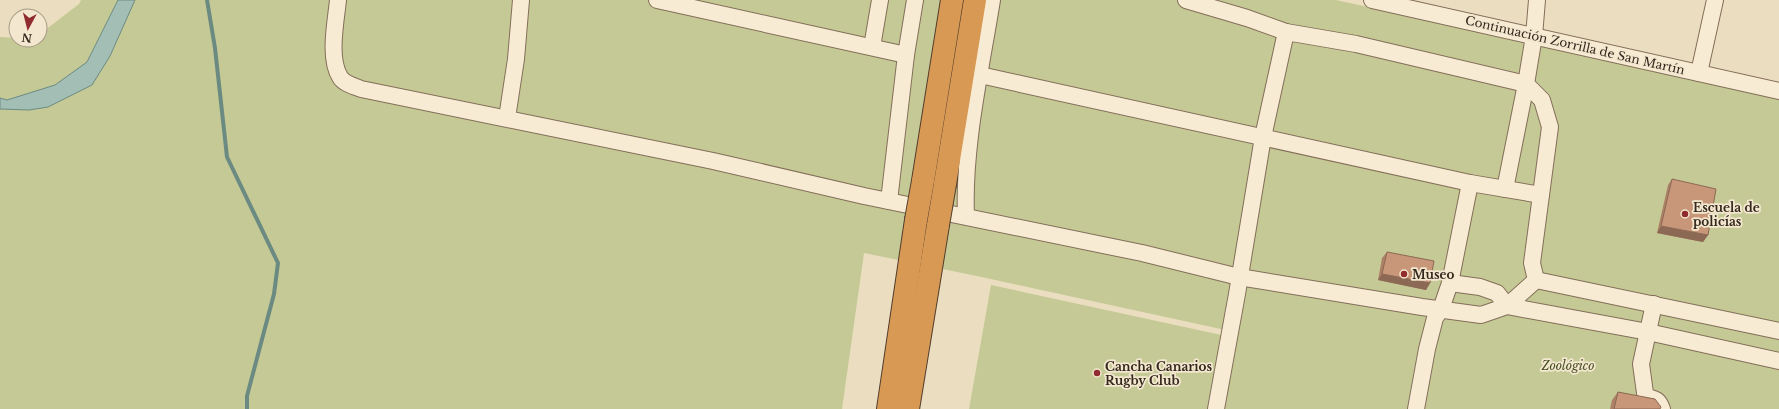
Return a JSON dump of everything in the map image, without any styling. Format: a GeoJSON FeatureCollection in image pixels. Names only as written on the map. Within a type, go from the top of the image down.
{"type":"FeatureCollection","features":[{"type":"Feature","properties":{"kind":"highway"},"geometry":{"type":"LineString","coordinates":[[888,409],[916,220],[952,0]]}},
{"type":"Feature","properties":{"kind":"highway"},"geometry":{"type":"LineString","coordinates":[[908,409],[974,0]]}},
{"type":"Feature","properties":{"kind":"street"},"geometry":{"type":"LineString","coordinates":[[338,0],[334,48],[335,66],[340,78],[348,84],[361,89],[713,161],[889,201],[1150,254],[1239,277],[1481,315],[1507,306],[1536,280]]}},
{"type":"Feature","properties":{"kind":"street"},"geometry":{"type":"LineString","coordinates":[[507,118],[516,59],[521,0]]}},
{"type":"Feature","properties":{"kind":"street"},"geometry":{"type":"LineString","coordinates":[[656,0],[906,55]]}},
{"type":"Feature","properties":{"kind":"street"},"geometry":{"type":"LineString","coordinates":[[872,47],[880,0]]}},
{"type":"Feature","properties":{"kind":"street"},"geometry":{"type":"LineString","coordinates":[[889,201],[906,55],[915,0]]}},
{"type":"Feature","properties":{"kind":"street"},"geometry":{"type":"LineString","coordinates":[[966,216],[969,152],[992,0]]}},
{"type":"Feature","properties":{"kind":"street"},"geometry":{"type":"LineString","coordinates":[[1186,0],[1247,18],[1286,32],[1356,44],[1526,84],[1542,100],[1550,127],[1532,263],[1536,280]]}},
{"type":"Feature","properties":{"kind":"street","name":"Continuación Zorrilla de San Martín"},"geometry":{"type":"LineString","coordinates":[[1372,0],[1779,91]]}},
{"type":"Feature","properties":{"kind":"street"},"geometry":{"type":"LineString","coordinates":[[1505,189],[1526,84],[1534,36],[1537,0]]}},
{"type":"Feature","properties":{"kind":"street"},"geometry":{"type":"LineString","coordinates":[[1699,73],[1715,0]]}},
{"type":"Feature","properties":{"kind":"street"},"geometry":{"type":"LineString","coordinates":[[1216,409],[1237,294],[1262,137],[1286,32]]}},
{"type":"Feature","properties":{"kind":"street"},"geometry":{"type":"LineString","coordinates":[[980,75],[1470,182],[1541,195]]}},
{"type":"Feature","properties":{"kind":"street"},"geometry":{"type":"LineString","coordinates":[[1416,409],[1427,349],[1435,318],[1441,309],[1450,283],[1470,182]]}},
{"type":"Feature","properties":{"kind":"street"},"geometry":{"type":"LineString","coordinates":[[1536,280],[1779,331]]}},
{"type":"Feature","properties":{"kind":"street"},"geometry":{"type":"LineString","coordinates":[[1450,283],[1480,287],[1497,293],[1507,306],[1648,332],[1779,361]]}},
{"type":"Feature","properties":{"kind":"street"},"geometry":{"type":"LineString","coordinates":[[1654,304],[1641,364],[1645,393],[1647,397],[1656,399],[1660,403],[1662,409]]}},
{"type":"Feature","properties":{"kind":"green space","name":"Zoológico"},"geometry":{"type":"Polygon","coordinates":[[[81,0],[1336,0],[1779,98],[1779,409],[1216,409],[1230,331],[864,253],[842,409],[0,409],[0,37],[8,38],[8,48],[48,48],[48,28],[79,4],[81,0]]]}},
{"type":"Feature","properties":{"kind":"green space","name":"Cancha Canarios Rugby Club"},"geometry":{"type":"Polygon","coordinates":[[[991,285],[1226,336],[1212,409],[969,409],[991,285]]]}},
{"type":"Feature","properties":{"kind":"water"},"geometry":{"type":"Polygon","coordinates":[[[118,0],[135,0],[110,56],[92,85],[48,107],[29,110],[0,109],[0,98],[7,100],[55,85],[87,62],[118,0]]]}},
{"type":"Feature","properties":{"kind":"building","name":"Escuela de policías"},"geometry":{"type":"Polygon","coordinates":[[[1672,179],[1716,189],[1708,235],[1661,226],[1672,179]]]}},
{"type":"Feature","properties":{"kind":"building","name":"Museo"},"geometry":{"type":"Polygon","coordinates":[[[1387,252],[1434,261],[1430,283],[1382,274],[1387,252]]]}},
{"type":"Feature","properties":{"kind":"building"},"geometry":{"type":"Polygon","coordinates":[[[1618,392],[1655,399],[1661,407],[1660,409],[1614,409],[1618,392]]]}},
{"type":"Feature","properties":{"kind":"waterway"},"geometry":{"type":"LineString","coordinates":[[207,0],[215,48],[227,157],[278,263],[274,294],[247,396],[247,409]]}},
{"type":"Feature","properties":{"kind":"place","name":"Escuela de policías"},"geometry":{"type":"Point","coordinates":[1685,214]}},
{"type":"Feature","properties":{"kind":"place","name":"Museo"},"geometry":{"type":"Point","coordinates":[1404,274]}},
{"type":"Feature","properties":{"kind":"place","name":"Cancha Canarios Rugby Club"},"geometry":{"type":"Point","coordinates":[1097,373]}}]}
